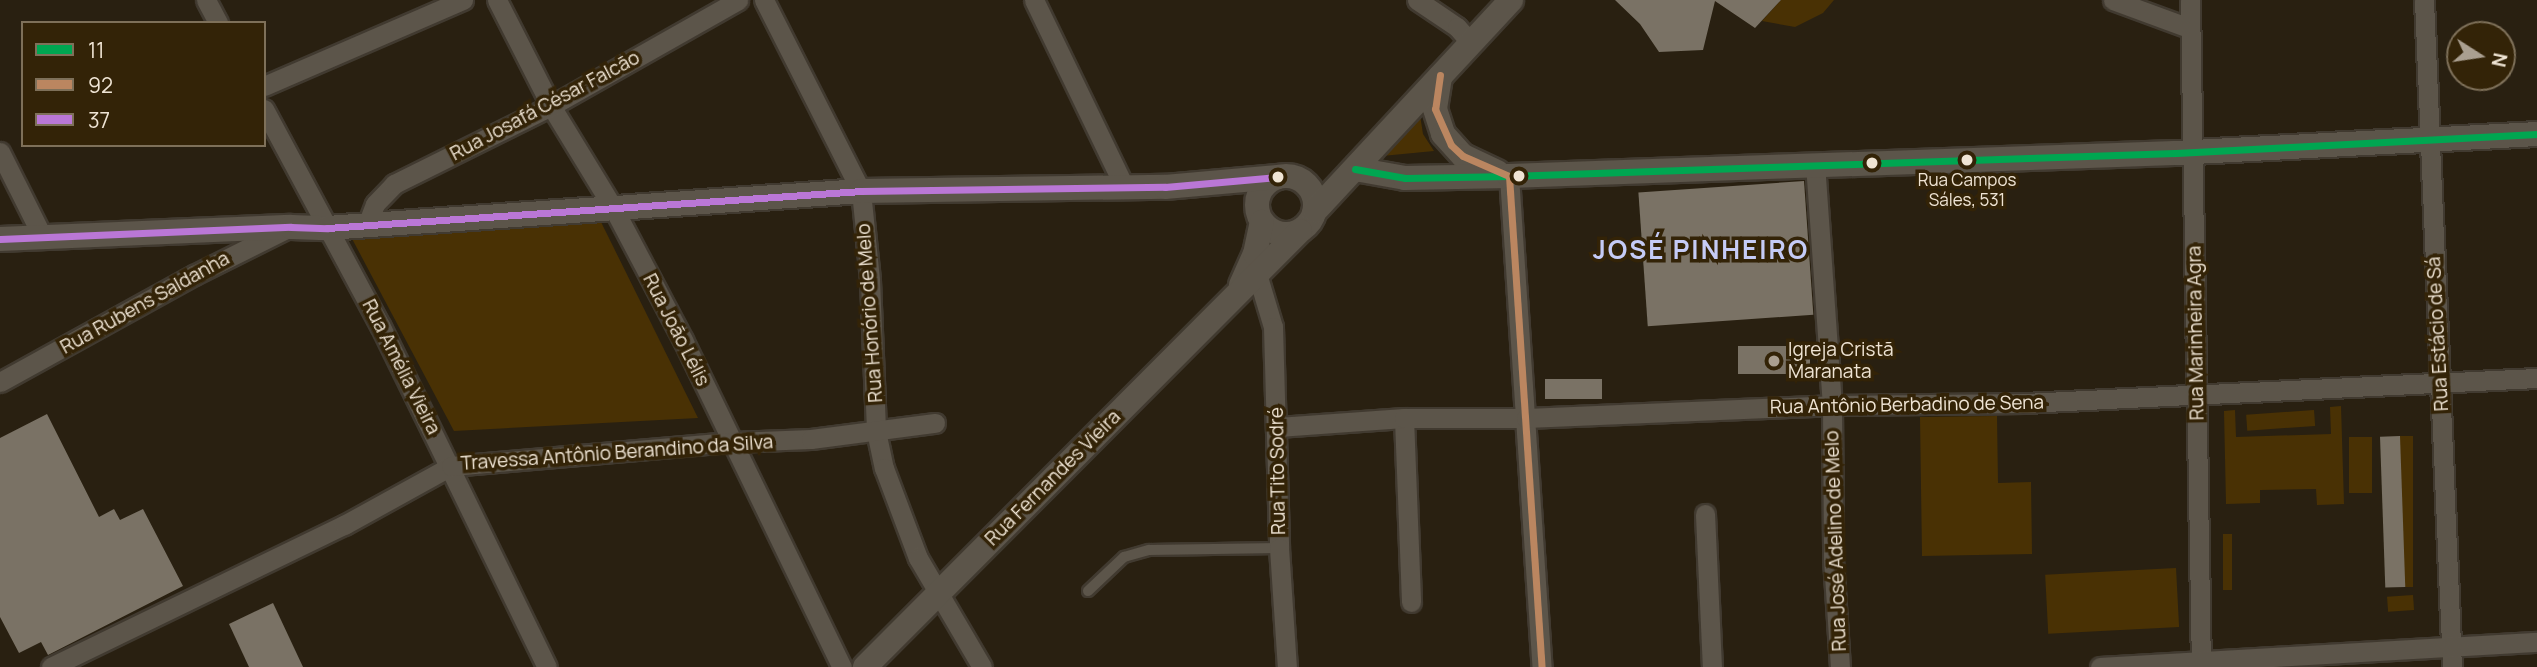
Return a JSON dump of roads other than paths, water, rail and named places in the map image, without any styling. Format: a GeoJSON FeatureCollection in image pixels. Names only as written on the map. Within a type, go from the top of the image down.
{"type":"FeatureCollection","features":[{"type":"Feature","properties":{"kind":"street"},"geometry":{"type":"LineString","coordinates":[[206,0],[217,21]]}},
{"type":"Feature","properties":{"kind":"street"},"geometry":{"type":"LineString","coordinates":[[266,85],[463,0]]}},
{"type":"Feature","properties":{"kind":"street","name":"Rua João Lélis"},"geometry":{"type":"LineString","coordinates":[[497,0],[551,106],[615,211],[733,442],[842,667]]}},
{"type":"Feature","properties":{"kind":"street","name":"Rua Josafá César Falcão"},"geometry":{"type":"LineString","coordinates":[[367,225],[375,204],[394,184],[551,106],[738,0]]}},
{"type":"Feature","properties":{"kind":"street","name":"Rua Honório de Melo"},"geometry":{"type":"LineString","coordinates":[[764,0],[862,191],[870,279],[876,431],[884,468],[918,558],[982,667]]}},
{"type":"Feature","properties":{"kind":"street"},"geometry":{"type":"LineString","coordinates":[[1034,0],[1125,188]]}},
{"type":"Feature","properties":{"kind":"street"},"geometry":{"type":"LineString","coordinates":[[1417,0],[1457,27],[1470,42]]}},
{"type":"Feature","properties":{"kind":"street"},"geometry":{"type":"LineString","coordinates":[[1225,179],[1260,210],[1276,233],[1292,234],[1300,231],[1310,223],[1315,211],[1511,0]]}},
{"type":"Feature","properties":{"kind":"street"},"geometry":{"type":"LineString","coordinates":[[2113,0],[2189,28]]}},
{"type":"Feature","properties":{"kind":"street","name":"Rua Marinheira Agra"},"geometry":{"type":"LineString","coordinates":[[2190,0],[2199,395],[2201,664]]}},
{"type":"Feature","properties":{"kind":"street","name":"Rua Estácio de Sá"},"geometry":{"type":"LineString","coordinates":[[2424,0],[2451,657]]}},
{"type":"Feature","properties":{"kind":"street"},"geometry":{"type":"LineString","coordinates":[[1440,75],[1435,109],[1451,145],[1463,156],[1509,176]]}},
{"type":"Feature","properties":{"kind":"street","name":"Rua Amélia Vieira"},"geometry":{"type":"LineString","coordinates":[[266,113],[381,327],[547,667]]}},
{"type":"Feature","properties":{"kind":"street"},"geometry":{"type":"LineString","coordinates":[[0,239],[291,227],[327,228],[615,211],[862,191],[1165,187],[1225,179],[1353,170],[1405,178],[1509,176],[1815,163],[2193,152],[2537,134]]}},
{"type":"Feature","properties":{"kind":"street"},"geometry":{"type":"LineString","coordinates":[[0,152],[43,238]]}},
{"type":"Feature","properties":{"kind":"street","name":"Rua José Adelino de Melo"},"geometry":{"type":"LineString","coordinates":[[1815,163],[1832,405],[1833,559],[1840,667]]}},
{"type":"Feature","properties":{"kind":"street"},"geometry":{"type":"LineString","coordinates":[[1260,210],[1262,189],[1284,176],[1299,179],[1313,192],[1315,211]]}},
{"type":"Feature","properties":{"kind":"street"},"geometry":{"type":"LineString","coordinates":[[1509,176],[1542,667]]}},
{"type":"Feature","properties":{"kind":"street","name":"Rua Fernandes Vieira"},"geometry":{"type":"LineString","coordinates":[[1249,283],[1260,210]]}},
{"type":"Feature","properties":{"kind":"street","name":"Rua Rubens Saldanha"},"geometry":{"type":"LineString","coordinates":[[0,382],[206,269],[291,227]]}},
{"type":"Feature","properties":{"kind":"street","name":"Rua Fernandes Vieira"},"geometry":{"type":"LineString","coordinates":[[865,667],[1300,231]]}},
{"type":"Feature","properties":{"kind":"street","name":"Rua Tito Sodré"},"geometry":{"type":"LineString","coordinates":[[1249,283],[1273,327],[1278,427],[1279,548],[1287,667]]}},
{"type":"Feature","properties":{"kind":"street","name":"Rua Antônio Berbadino de Sena"},"geometry":{"type":"LineString","coordinates":[[1278,427],[1404,418],[1526,418],[1832,405],[2025,403],[2537,378]]}},
{"type":"Feature","properties":{"kind":"street"},"geometry":{"type":"LineString","coordinates":[[1404,418],[1411,602]]}},
{"type":"Feature","properties":{"kind":"street","name":"Travessa Antônio Berandino da Silva"},"geometry":{"type":"LineString","coordinates":[[51,667],[344,524],[451,466],[733,442],[811,439],[935,423]]}},
{"type":"Feature","properties":{"kind":"street"},"geometry":{"type":"LineString","coordinates":[[1705,514],[1712,667]]}},
{"type":"Feature","properties":{"kind":"street"},"geometry":{"type":"LineString","coordinates":[[2102,667],[2451,657],[2537,642]]}},
{"type":"Feature","properties":{"kind":"lane"},"geometry":{"type":"LineString","coordinates":[[1088,591],[1124,557],[1149,550],[1279,548]]}},
{"type":"Feature","properties":{"kind":"place","name":"Rua Campos Sáles, 531"},"geometry":{"type":"Point","coordinates":[1967,160]}},
{"type":"Feature","properties":{"kind":"place","name":"Igreja Cristã Maranata"},"geometry":{"type":"Point","coordinates":[1774,361]}},
{"type":"Feature","properties":{"kind":"district","name":"JOSÉ PINHEIRO"},"geometry":{"type":"Point","coordinates":[1701,250]}}]}
